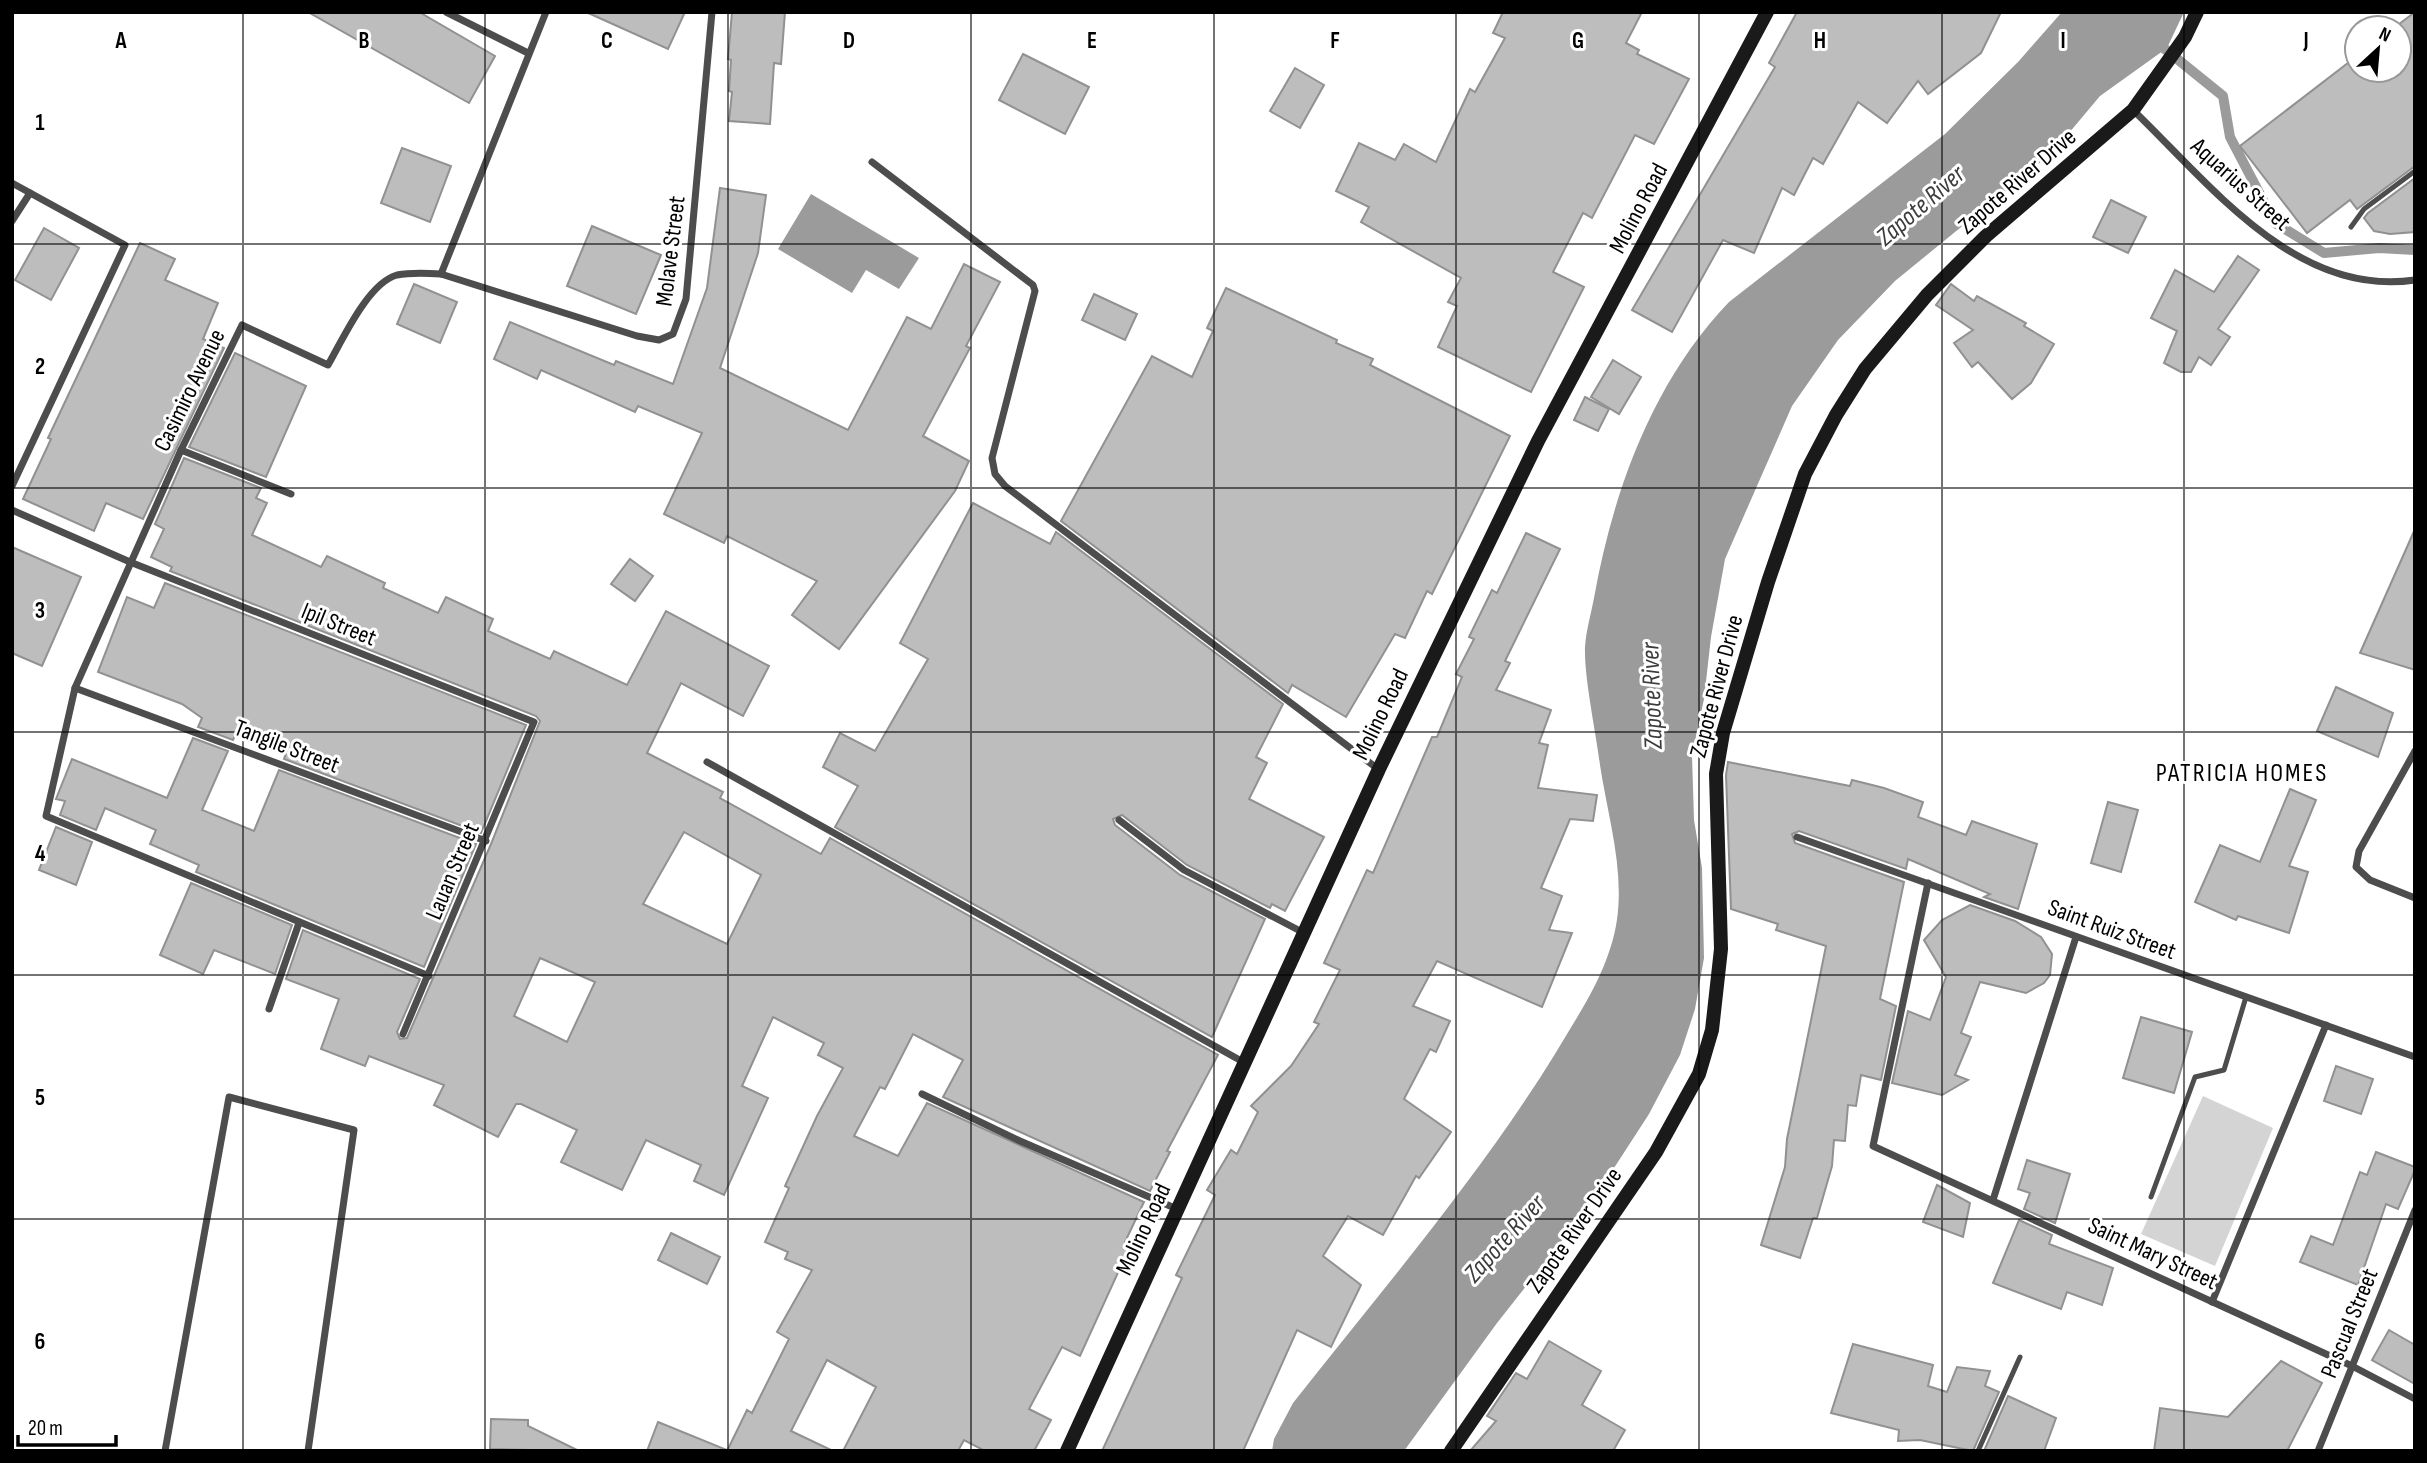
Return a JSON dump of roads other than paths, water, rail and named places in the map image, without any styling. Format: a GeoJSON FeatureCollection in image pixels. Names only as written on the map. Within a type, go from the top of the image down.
{"type":"FeatureCollection","features":[{"type":"Feature","properties":{"kind":"main road","name":"Molino Road"},"geometry":{"type":"LineString","coordinates":[[1067,1451],[1379,769],[1538,441],[1766,12]]}},
{"type":"Feature","properties":{"kind":"main road","name":"Zapote River Drive"},"geometry":{"type":"LineString","coordinates":[[1451,1451],[1656,1152],[1699,1074],[1712,1030],[1721,950],[1716,774],[1731,701],[1805,474],[1836,415],[1866,369],[1927,295],[1986,236],[2133,110],[2185,37],[2197,12]]}},
{"type":"Feature","properties":{"kind":"street"},"geometry":{"type":"LineString","coordinates":[[446,12],[528,53]]}},
{"type":"Feature","properties":{"kind":"street"},"geometry":{"type":"LineString","coordinates":[[441,274],[546,12]]}},
{"type":"Feature","properties":{"kind":"street","name":"Molave Street"},"geometry":{"type":"LineString","coordinates":[[441,274],[637,336],[659,340],[673,334],[686,299],[712,12]]}},
{"type":"Feature","properties":{"kind":"street","name":"Aquarius Street"},"geometry":{"type":"LineString","coordinates":[[2133,110],[2258,231],[2295,255],[2328,271],[2386,284],[2415,280]]}},
{"type":"Feature","properties":{"kind":"street"},"geometry":{"type":"LineString","coordinates":[[872,162],[1033,285],[1035,291],[992,458],[995,474],[1004,486],[1379,769]]}},
{"type":"Feature","properties":{"kind":"street"},"geometry":{"type":"LineString","coordinates":[[12,183],[125,244],[12,486]]}},
{"type":"Feature","properties":{"kind":"street"},"geometry":{"type":"LineString","coordinates":[[12,221],[30,193]]}},
{"type":"Feature","properties":{"kind":"street","name":"Casimiro Avenue"},"geometry":{"type":"LineString","coordinates":[[299,923],[46,816],[75,688],[181,450],[242,325],[328,365],[377,287],[395,276],[441,274]]}},
{"type":"Feature","properties":{"kind":"street"},"geometry":{"type":"LineString","coordinates":[[181,450],[291,494]]}},
{"type":"Feature","properties":{"kind":"street","name":"Ipil Street"},"geometry":{"type":"LineString","coordinates":[[12,510],[130,562],[534,722]]}},
{"type":"Feature","properties":{"kind":"street","name":"Tangile Street"},"geometry":{"type":"LineString","coordinates":[[75,688],[485,841]]}},
{"type":"Feature","properties":{"kind":"street","name":"Lauan Street"},"geometry":{"type":"LineString","coordinates":[[403,1034],[534,722]]}},
{"type":"Feature","properties":{"kind":"street"},"geometry":{"type":"LineString","coordinates":[[2415,751],[2359,851],[2356,867],[2370,880],[2415,898]]}},
{"type":"Feature","properties":{"kind":"street"},"geometry":{"type":"LineString","coordinates":[[707,762],[1246,1063]]}},
{"type":"Feature","properties":{"kind":"street"},"geometry":{"type":"LineString","coordinates":[[1119,820],[1184,870],[1305,933]]}},
{"type":"Feature","properties":{"kind":"street","name":"Saint Ruiz Street"},"geometry":{"type":"LineString","coordinates":[[1797,837],[2415,1057]]}},
{"type":"Feature","properties":{"kind":"street","name":"Saint Mary Street"},"geometry":{"type":"LineString","coordinates":[[1928,883],[1873,1146],[2352,1366],[2415,1399]]}},
{"type":"Feature","properties":{"kind":"street"},"geometry":{"type":"LineString","coordinates":[[269,1009],[299,923],[429,976]]}},
{"type":"Feature","properties":{"kind":"street"},"geometry":{"type":"LineString","coordinates":[[1993,1200],[2076,937]]}},
{"type":"Feature","properties":{"kind":"street"},"geometry":{"type":"LineString","coordinates":[[2212,1301],[2326,1026]]}},
{"type":"Feature","properties":{"kind":"street"},"geometry":{"type":"LineString","coordinates":[[922,1094],[1010,1137],[1177,1209]]}},
{"type":"Feature","properties":{"kind":"street"},"geometry":{"type":"LineString","coordinates":[[165,1451],[229,1097],[354,1130],[307,1451]]}},
{"type":"Feature","properties":{"kind":"street","name":"Pascual Street"},"geometry":{"type":"LineString","coordinates":[[2318,1451],[2415,1210]]}},
{"type":"Feature","properties":{"kind":"lane"},"geometry":{"type":"LineString","coordinates":[[2351,227],[2364,209],[2415,171]]}},
{"type":"Feature","properties":{"kind":"lane"},"geometry":{"type":"LineString","coordinates":[[2151,1197],[2195,1077],[2224,1070],[2246,997]]}},
{"type":"Feature","properties":{"kind":"lane"},"geometry":{"type":"LineString","coordinates":[[1978,1451],[2020,1357]]}},
{"type":"Feature","properties":{"kind":"water","name":"Zapote River"},"geometry":{"type":"Polygon","coordinates":[[[2062,12],[2184,12],[2167,48],[2100,96],[2053,152],[1895,281],[1838,340],[1792,406],[1725,559],[1711,637],[1704,699],[1692,756],[1694,820],[1702,868],[1704,958],[1695,1009],[1680,1055],[1649,1114],[1590,1205],[1497,1323],[1404,1451],[1272,1451],[1274,1439],[1293,1403],[1429,1232],[1526,1100],[1586,1003],[1605,963],[1616,926],[1618,880],[1613,834],[1588,689],[1586,641],[1612,518],[1640,440],[1658,402],[1702,333],[1729,302],[1945,134],[2018,62],[2062,12]]]}},
{"type":"Feature","properties":{"kind":"water"},"geometry":{"type":"Polygon","coordinates":[[[811,194],[919,258],[899,289],[866,270],[852,293],[778,249],[811,194]]]}},
{"type":"Feature","properties":{"kind":"waterway"},"geometry":{"type":"LineString","coordinates":[[2155,41],[2223,96],[2230,137],[2275,223],[2324,253],[2379,248],[2415,250]]}},
{"type":"Feature","properties":{"kind":"district","name":"PATRICIA HOMES"},"geometry":{"type":"Point","coordinates":[2242,772]}}]}
